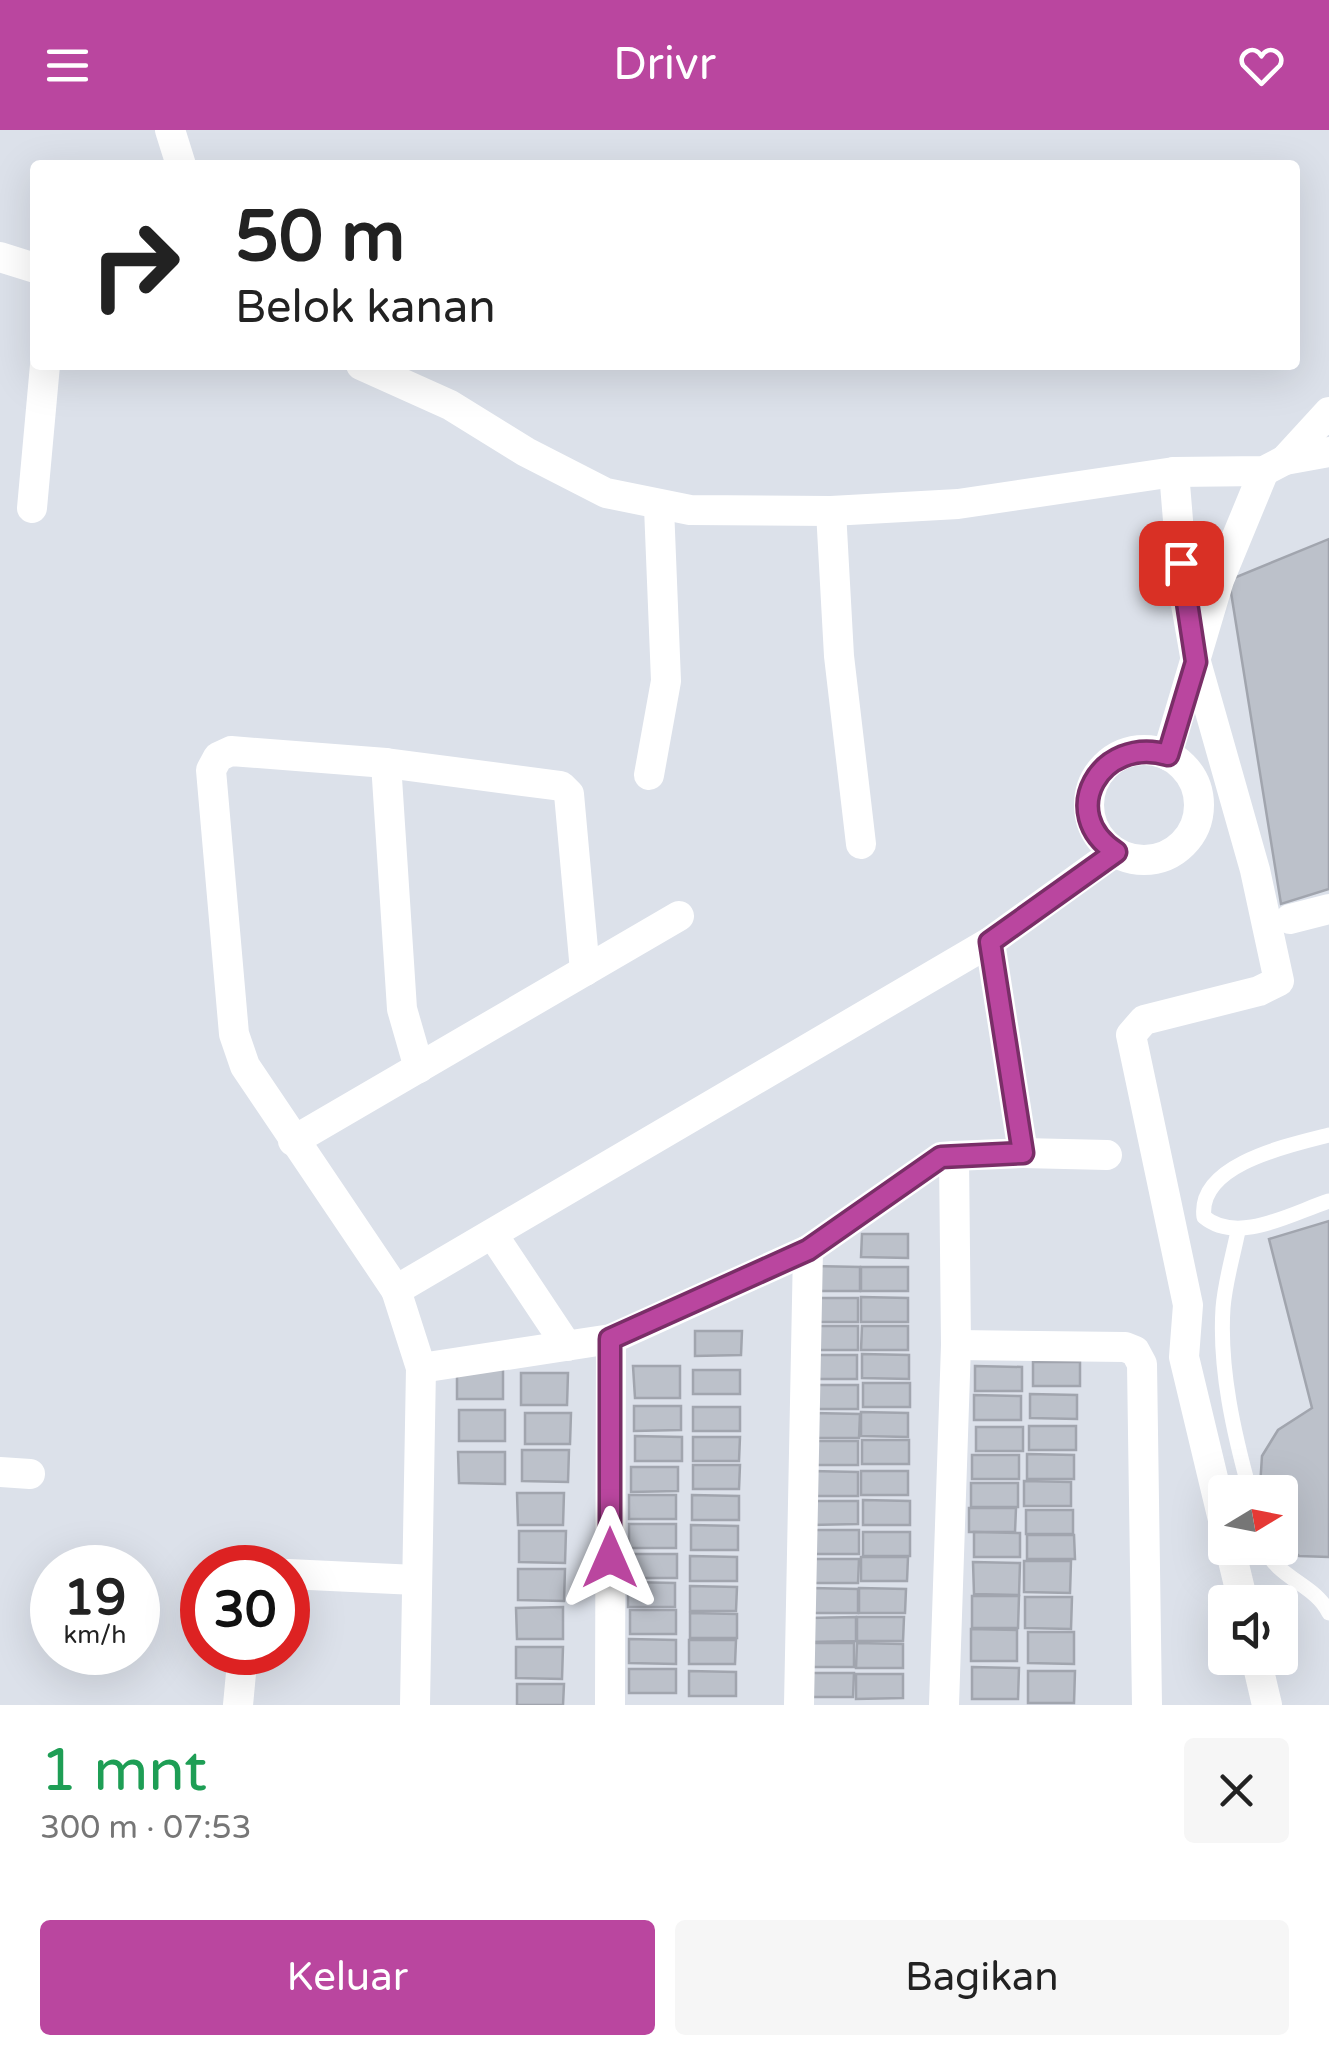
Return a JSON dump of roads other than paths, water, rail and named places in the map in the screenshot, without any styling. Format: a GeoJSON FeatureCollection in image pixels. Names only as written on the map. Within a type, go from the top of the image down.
{"type":"FeatureCollection","features":[{"type":"Feature","properties":{"kind":"street"},"geometry":{"type":"LineString","coordinates":[[170,130],[179,160]]}},
{"type":"Feature","properties":{"kind":"street"},"geometry":{"type":"LineString","coordinates":[[0,257],[30,266]]}},
{"type":"Feature","properties":{"kind":"street"},"geometry":{"type":"LineString","coordinates":[[32,508],[44,370]]}},
{"type":"Feature","properties":{"kind":"street"},"geometry":{"type":"LineString","coordinates":[[373,370],[436,397],[606,493],[659,506],[831,511],[958,504],[1174,472],[1275,466],[1329,452]]}},
{"type":"Feature","properties":{"kind":"street"},"geometry":{"type":"LineString","coordinates":[[1168,755],[1220,580],[1275,466],[1329,412]]}},
{"type":"Feature","properties":{"kind":"street"},"geometry":{"type":"LineString","coordinates":[[1174,472],[1184,593],[1196,662],[1255,870],[1279,981],[1259,991],[1144,1020],[1131,1034],[1188,1305],[1184,1357],[1212,1475]]}},
{"type":"Feature","properties":{"kind":"street"},"geometry":{"type":"LineString","coordinates":[[650,775],[666,681],[659,506]]}},
{"type":"Feature","properties":{"kind":"street"},"geometry":{"type":"LineString","coordinates":[[831,511],[839,656],[862,844]]}},
{"type":"Feature","properties":{"kind":"street"},"geometry":{"type":"LineString","coordinates":[[1137,750],[1168,755],[1191,776],[1197,790],[1197,822],[1190,836],[1166,856],[1151,860],[1116,852],[1096,834],[1090,820],[1091,788],[1098,774],[1122,754],[1137,750]]}},
{"type":"Feature","properties":{"kind":"street"},"geometry":{"type":"LineString","coordinates":[[415,1705],[422,1368],[396,1290],[245,1066],[234,1034],[211,770],[218,757],[231,751],[552,782],[569,794],[586,970]]}},
{"type":"Feature","properties":{"kind":"street"},"geometry":{"type":"LineString","coordinates":[[386,763],[402,1010],[419,1068]]}},
{"type":"Feature","properties":{"kind":"street"},"geometry":{"type":"LineString","coordinates":[[396,1290],[990,942],[1116,852]]}},
{"type":"Feature","properties":{"kind":"street"},"geometry":{"type":"LineString","coordinates":[[1290,919],[1329,909]]}},
{"type":"Feature","properties":{"kind":"street"},"geometry":{"type":"LineString","coordinates":[[293,1141],[679,916]]}},
{"type":"Feature","properties":{"kind":"street"},"geometry":{"type":"LineString","coordinates":[[990,942],[1023,1153]]}},
{"type":"Feature","properties":{"kind":"street"},"geometry":{"type":"LineString","coordinates":[[422,1368],[610,1339],[808,1250],[941,1157],[1023,1153],[1107,1156]]}},
{"type":"Feature","properties":{"kind":"street"},"geometry":{"type":"LineString","coordinates":[[944,1705],[956,1345],[954,1156]]}},
{"type":"Feature","properties":{"kind":"street"},"geometry":{"type":"LineString","coordinates":[[493,1235],[567,1346]]}},
{"type":"Feature","properties":{"kind":"street"},"geometry":{"type":"LineString","coordinates":[[799,1705],[808,1250]]}},
{"type":"Feature","properties":{"kind":"street"},"geometry":{"type":"LineString","coordinates":[[610,1339],[610,1705]]}},
{"type":"Feature","properties":{"kind":"street"},"geometry":{"type":"LineString","coordinates":[[956,1345],[1125,1346],[1135,1351],[1142,1364],[1147,1705]]}},
{"type":"Feature","properties":{"kind":"street"},"geometry":{"type":"LineString","coordinates":[[310,1575],[416,1580]]}},
{"type":"Feature","properties":{"kind":"street"},"geometry":{"type":"LineString","coordinates":[[238,1705],[241,1675]]}},
{"type":"Feature","properties":{"kind":"street"},"geometry":{"type":"LineString","coordinates":[[1260,1675],[1267,1705]]}},
{"type":"Feature","properties":{"kind":"lane"},"geometry":{"type":"LineString","coordinates":[[1329,1135],[1226,1172],[1208,1189],[1202,1203],[1204,1217],[1216,1227],[1238,1231],[1329,1201]]}},
{"type":"Feature","properties":{"kind":"lane"},"geometry":{"type":"LineString","coordinates":[[1238,1231],[1223,1306],[1224,1357],[1245,1475]]}},
{"type":"Feature","properties":{"kind":"lane"},"geometry":{"type":"LineString","coordinates":[[1275,1565],[1323,1600],[1329,1613]]}}]}
